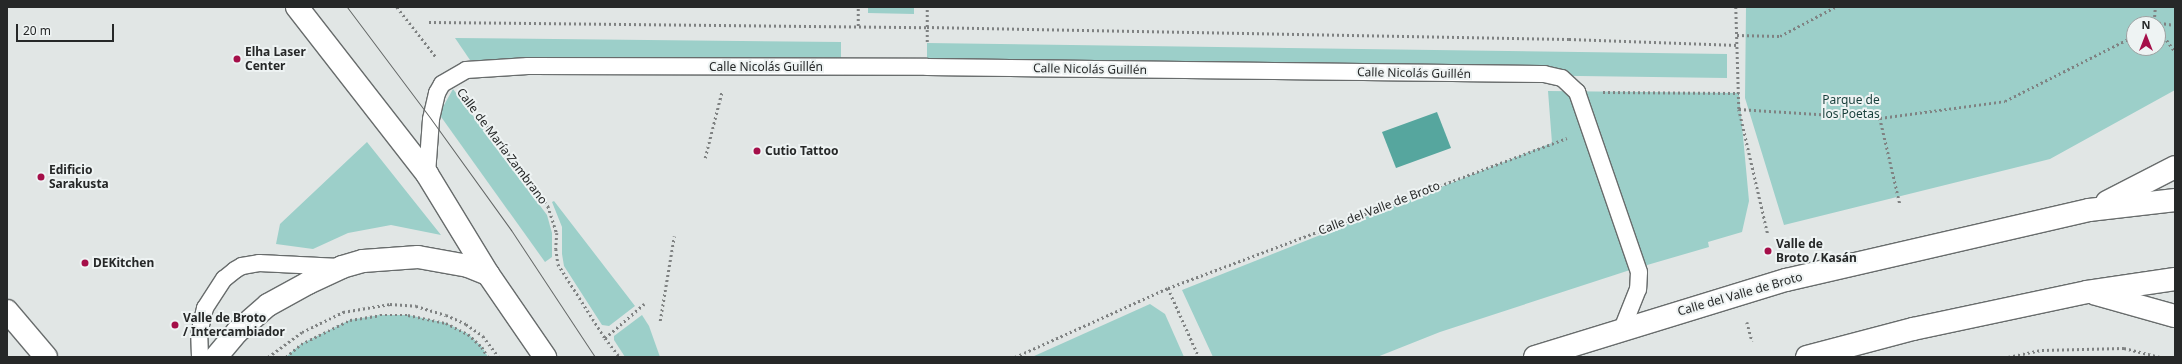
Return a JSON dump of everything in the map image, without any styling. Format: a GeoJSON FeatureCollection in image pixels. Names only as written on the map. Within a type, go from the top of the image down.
{"type":"FeatureCollection","features":[{"type":"Feature","properties":{"kind":"main road"},"geometry":{"type":"LineString","coordinates":[[298,7],[427,174],[488,274],[545,357]]}},
{"type":"Feature","properties":{"kind":"main road","name":"Calle del Valle de Broto"},"geometry":{"type":"LineString","coordinates":[[2089,210],[2126,194],[2175,167]]}},
{"type":"Feature","properties":{"kind":"main road","name":"Calle del Valle de Broto"},"geometry":{"type":"LineString","coordinates":[[1535,357],[1622,329],[1786,280],[2089,210],[2175,200]]}},
{"type":"Feature","properties":{"kind":"main road"},"geometry":{"type":"LineString","coordinates":[[216,357],[237,332],[258,312],[279,298],[342,267],[363,261],[418,257],[468,266],[488,274]]}},
{"type":"Feature","properties":{"kind":"main road"},"geometry":{"type":"LineString","coordinates":[[1808,357],[1913,329],[2087,292],[2175,279]]}},
{"type":"Feature","properties":{"kind":"main road"},"geometry":{"type":"LineString","coordinates":[[2087,292],[2175,316]]}},
{"type":"Feature","properties":{"kind":"main road"},"geometry":{"type":"LineString","coordinates":[[7,311],[46,357]]}},
{"type":"Feature","properties":{"kind":"lane","name":"Calle Nicolás Guillén"},"geometry":{"type":"LineString","coordinates":[[427,174],[431,119],[437,93],[442,84],[466,70],[528,66],[926,67],[1544,74],[1562,78],[1577,92],[1639,272],[1635,297],[1622,329]]}},
{"type":"Feature","properties":{"kind":"lane"},"geometry":{"type":"LineString","coordinates":[[200,357],[199,334],[206,308],[224,280],[235,270],[242,266],[259,263],[342,267]]}},
{"type":"Feature","properties":{"kind":"path","name":"Calle de María Zambrano"},"geometry":{"type":"LineString","coordinates":[[397,7],[548,206],[557,233],[556,249],[558,264],[605,338],[620,357]]}},
{"type":"Feature","properties":{"kind":"path"},"geometry":{"type":"LineString","coordinates":[[858,7],[858,26]]}},
{"type":"Feature","properties":{"kind":"path"},"geometry":{"type":"LineString","coordinates":[[1736,7],[1739,109],[1768,235]]}},
{"type":"Feature","properties":{"kind":"path"},"geometry":{"type":"LineString","coordinates":[[1737,35],[1780,36],[1834,7]]}},
{"type":"Feature","properties":{"kind":"path"},"geometry":{"type":"LineString","coordinates":[[429,22],[858,26],[1569,39],[1738,45]]}},
{"type":"Feature","properties":{"kind":"path"},"geometry":{"type":"LineString","coordinates":[[2166,39],[2175,51]]}},
{"type":"Feature","properties":{"kind":"path"},"geometry":{"type":"LineString","coordinates":[[1739,109],[1880,118],[2005,101],[2126,40]]}},
{"type":"Feature","properties":{"kind":"path"},"geometry":{"type":"LineString","coordinates":[[705,158],[724,83]]}},
{"type":"Feature","properties":{"kind":"path"},"geometry":{"type":"LineString","coordinates":[[1880,118],[1900,204]]}},
{"type":"Feature","properties":{"kind":"path","name":"Calle del Valle de Broto"},"geometry":{"type":"LineString","coordinates":[[1014,357],[1168,288],[1552,143],[1590,131]]}},
{"type":"Feature","properties":{"kind":"path"},"geometry":{"type":"LineString","coordinates":[[660,321],[674,236]]}},
{"type":"Feature","properties":{"kind":"path"},"geometry":{"type":"LineString","coordinates":[[1168,288],[1200,357]]}},
{"type":"Feature","properties":{"kind":"path"},"geometry":{"type":"LineString","coordinates":[[268,357],[302,332],[344,312],[390,304],[416,306],[446,315],[466,324],[483,336],[499,357]]}},
{"type":"Feature","properties":{"kind":"path"},"geometry":{"type":"LineString","coordinates":[[605,338],[644,304]]}},
{"type":"Feature","properties":{"kind":"path"},"geometry":{"type":"LineString","coordinates":[[286,357],[301,344],[350,320],[380,315],[408,315],[446,324],[468,334],[482,347],[488,357]]}},
{"type":"Feature","properties":{"kind":"path"},"geometry":{"type":"LineString","coordinates":[[1747,322],[1752,341]]}},
{"type":"Feature","properties":{"kind":"path"},"geometry":{"type":"LineString","coordinates":[[2008,357],[2042,350],[2124,348],[2161,357]]}},
{"type":"Feature","properties":{"kind":"green space"},"geometry":{"type":"Polygon","coordinates":[[[868,7],[914,7],[914,14],[868,13],[868,7]]]}},
{"type":"Feature","properties":{"kind":"green space","name":"Parque de los Poetas"},"geometry":{"type":"Polygon","coordinates":[[[1746,7],[2175,7],[2175,90],[2050,159],[1784,225],[1745,98],[1746,7]]]}},
{"type":"Feature","properties":{"kind":"green space"},"geometry":{"type":"Polygon","coordinates":[[[455,38],[841,42],[841,63],[470,60],[455,38]]]}},
{"type":"Feature","properties":{"kind":"green space"},"geometry":{"type":"Polygon","coordinates":[[[927,43],[1727,54],[1727,78],[927,67],[927,43]]]}},
{"type":"Feature","properties":{"kind":"green space"},"geometry":{"type":"Polygon","coordinates":[[[453,89],[547,215],[552,233],[552,257],[545,262],[439,114],[453,89]]]}},
{"type":"Feature","properties":{"kind":"green space"},"geometry":{"type":"Polygon","coordinates":[[[1548,91],[1739,93],[1749,201],[1742,232],[1708,242],[1709,247],[1630,270],[1440,332],[1377,357],[1213,357],[1182,290],[1552,143],[1548,91]]]}},
{"type":"Feature","properties":{"kind":"green space"},"geometry":{"type":"Polygon","coordinates":[[[367,142],[441,235],[391,225],[348,233],[313,249],[276,244],[280,224],[367,142]]]}},
{"type":"Feature","properties":{"kind":"green space"},"geometry":{"type":"Polygon","coordinates":[[[554,201],[635,306],[609,326],[602,325],[564,266],[562,254],[562,227],[552,202],[554,201]]]}},
{"type":"Feature","properties":{"kind":"green space"},"geometry":{"type":"Polygon","coordinates":[[[1150,304],[1165,314],[1184,357],[1032,357],[1150,304]]]}},
{"type":"Feature","properties":{"kind":"green space"},"geometry":{"type":"Polygon","coordinates":[[[380,315],[408,315],[446,323],[468,334],[482,347],[488,357],[286,357],[301,344],[350,320],[380,315]]]}},
{"type":"Feature","properties":{"kind":"green space"},"geometry":{"type":"Polygon","coordinates":[[[642,315],[649,326],[660,357],[625,357],[614,340],[614,336],[642,315]]]}},
{"type":"Feature","properties":{"kind":"shaded area"},"geometry":{"type":"Polygon","coordinates":[[[1437,112],[1451,148],[1396,168],[1382,132],[1437,112]]]}},
{"type":"Feature","properties":{"kind":"tram line"},"geometry":{"type":"LineString","coordinates":[[347,7],[431,119],[511,230],[595,357]]}},
{"type":"Feature","properties":{"kind":"place","name":"Elha Laser Center"},"geometry":{"type":"Point","coordinates":[237,59]}},
{"type":"Feature","properties":{"kind":"place","name":"Cutio Tattoo"},"geometry":{"type":"Point","coordinates":[757,151]}},
{"type":"Feature","properties":{"kind":"place","name":"Edificio Sarakusta"},"geometry":{"type":"Point","coordinates":[41,177]}},
{"type":"Feature","properties":{"kind":"place","name":"Valle de Broto / Kasán"},"geometry":{"type":"Point","coordinates":[1768,251]}},
{"type":"Feature","properties":{"kind":"place","name":"DEKitchen"},"geometry":{"type":"Point","coordinates":[85,263]}},
{"type":"Feature","properties":{"kind":"place","name":"Valle de Broto / Intercambiador"},"geometry":{"type":"Point","coordinates":[175,325]}}]}
